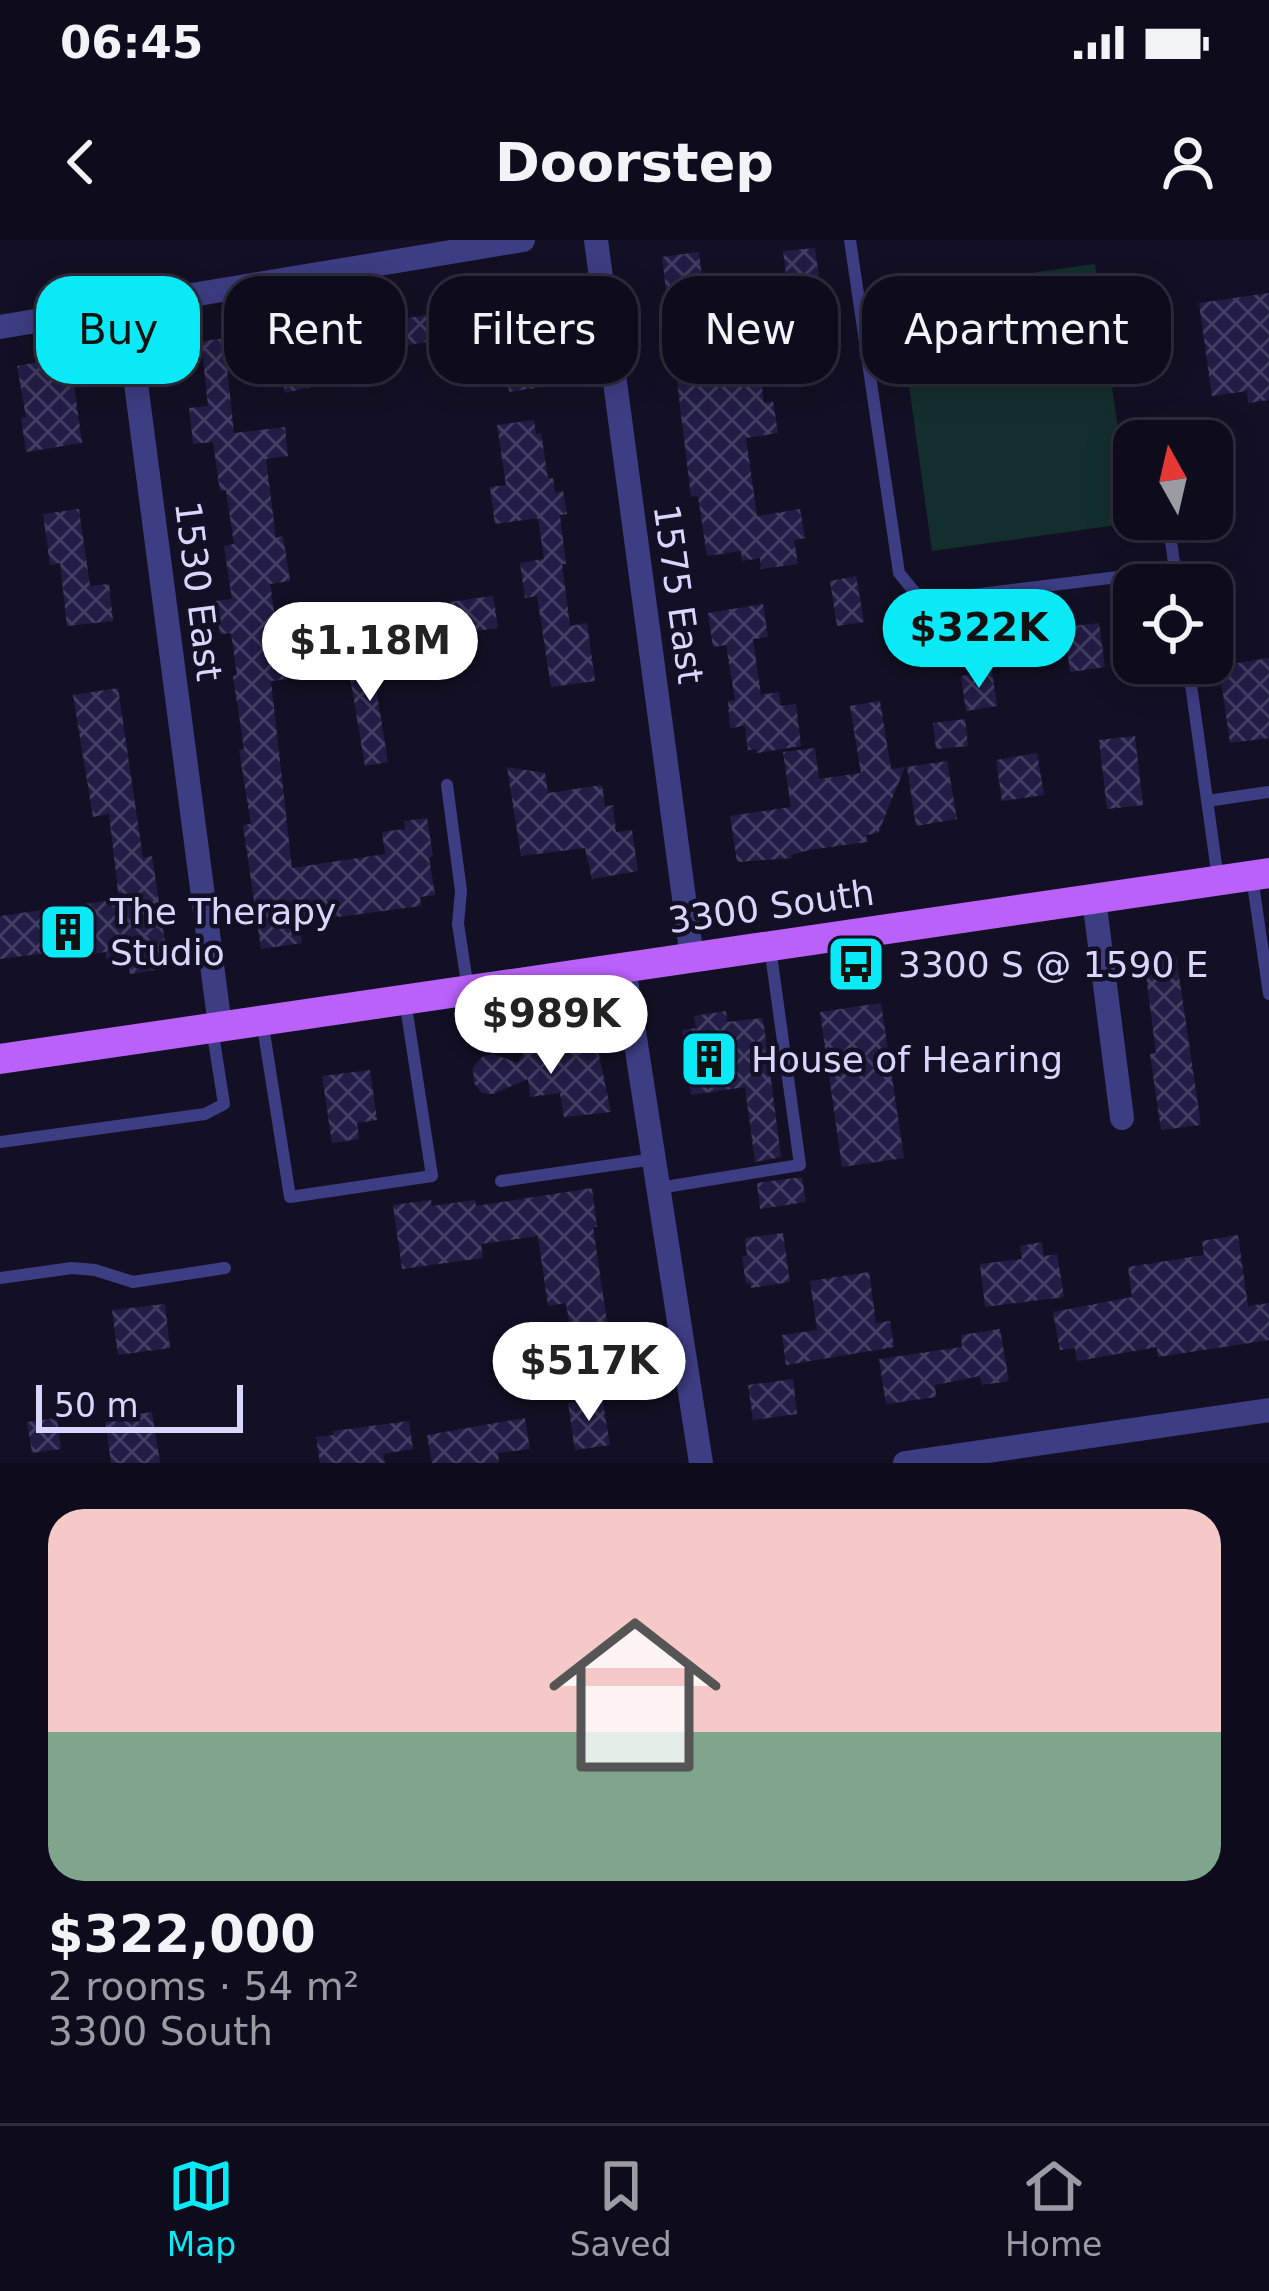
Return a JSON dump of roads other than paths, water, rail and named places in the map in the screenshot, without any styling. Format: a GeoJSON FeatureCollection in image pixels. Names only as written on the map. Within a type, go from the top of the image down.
{"type":"FeatureCollection","features":[{"type":"Feature","properties":{"kind":"main road","name":"3300 South"},"geometry":{"type":"LineString","coordinates":[[0,1059],[1260,874]]}},
{"type":"Feature","properties":{"kind":"street"},"geometry":{"type":"LineString","coordinates":[[200,295],[523,240]]}},
{"type":"Feature","properties":{"kind":"street","name":"1575 East"},"geometry":{"type":"LineString","coordinates":[[596,240],[692,958]]}},
{"type":"Feature","properties":{"kind":"street"},"geometry":{"type":"LineString","coordinates":[[0,327],[36,322]]}},
{"type":"Feature","properties":{"kind":"street","name":"1530 East"},"geometry":{"type":"LineString","coordinates":[[136,384],[216,1027]]}},
{"type":"Feature","properties":{"kind":"street"},"geometry":{"type":"LineString","coordinates":[[1094,899],[1122,1118]]}},
{"type":"Feature","properties":{"kind":"street"},"geometry":{"type":"LineString","coordinates":[[624,967],[701,1463]]}},
{"type":"Feature","properties":{"kind":"street"},"geometry":{"type":"LineString","coordinates":[[905,1463],[1269,1410]]}},
{"type":"Feature","properties":{"kind":"lane"},"geometry":{"type":"LineString","coordinates":[[850,240],[899,573],[922,601],[1113,584]]}},
{"type":"Feature","properties":{"kind":"lane"},"geometry":{"type":"LineString","coordinates":[[1191,684],[1218,880]]}},
{"type":"Feature","properties":{"kind":"lane"},"geometry":{"type":"LineString","coordinates":[[447,784],[461,891],[458,924],[469,990]]}},
{"type":"Feature","properties":{"kind":"lane"},"geometry":{"type":"LineString","coordinates":[[1207,801],[1269,792]]}},
{"type":"Feature","properties":{"kind":"lane"},"geometry":{"type":"LineString","coordinates":[[1260,874],[1269,994]]}},
{"type":"Feature","properties":{"kind":"lane"},"geometry":{"type":"LineString","coordinates":[[658,1188],[800,1165],[770,946]]}},
{"type":"Feature","properties":{"kind":"lane"},"geometry":{"type":"LineString","coordinates":[[262,1020],[290,1197],[433,1176],[404,999]]}},
{"type":"Feature","properties":{"kind":"lane"},"geometry":{"type":"LineString","coordinates":[[0,1142],[206,1114],[224,1104],[216,1027]]}},
{"type":"Feature","properties":{"kind":"lane"},"geometry":{"type":"LineString","coordinates":[[501,1181],[654,1159]]}},
{"type":"Feature","properties":{"kind":"lane"},"geometry":{"type":"LineString","coordinates":[[0,1278],[72,1268],[133,1282],[225,1268]]}},
{"type":"Feature","properties":{"kind":"place","name":"The Therapy Studio"},"geometry":{"type":"Point","coordinates":[68,932]}},
{"type":"Feature","properties":{"kind":"place","name":"3300 S @ 1590 E"},"geometry":{"type":"Point","coordinates":[856,964]}},
{"type":"Feature","properties":{"kind":"place","name":"House of Hearing"},"geometry":{"type":"Point","coordinates":[709,1059]}}]}
